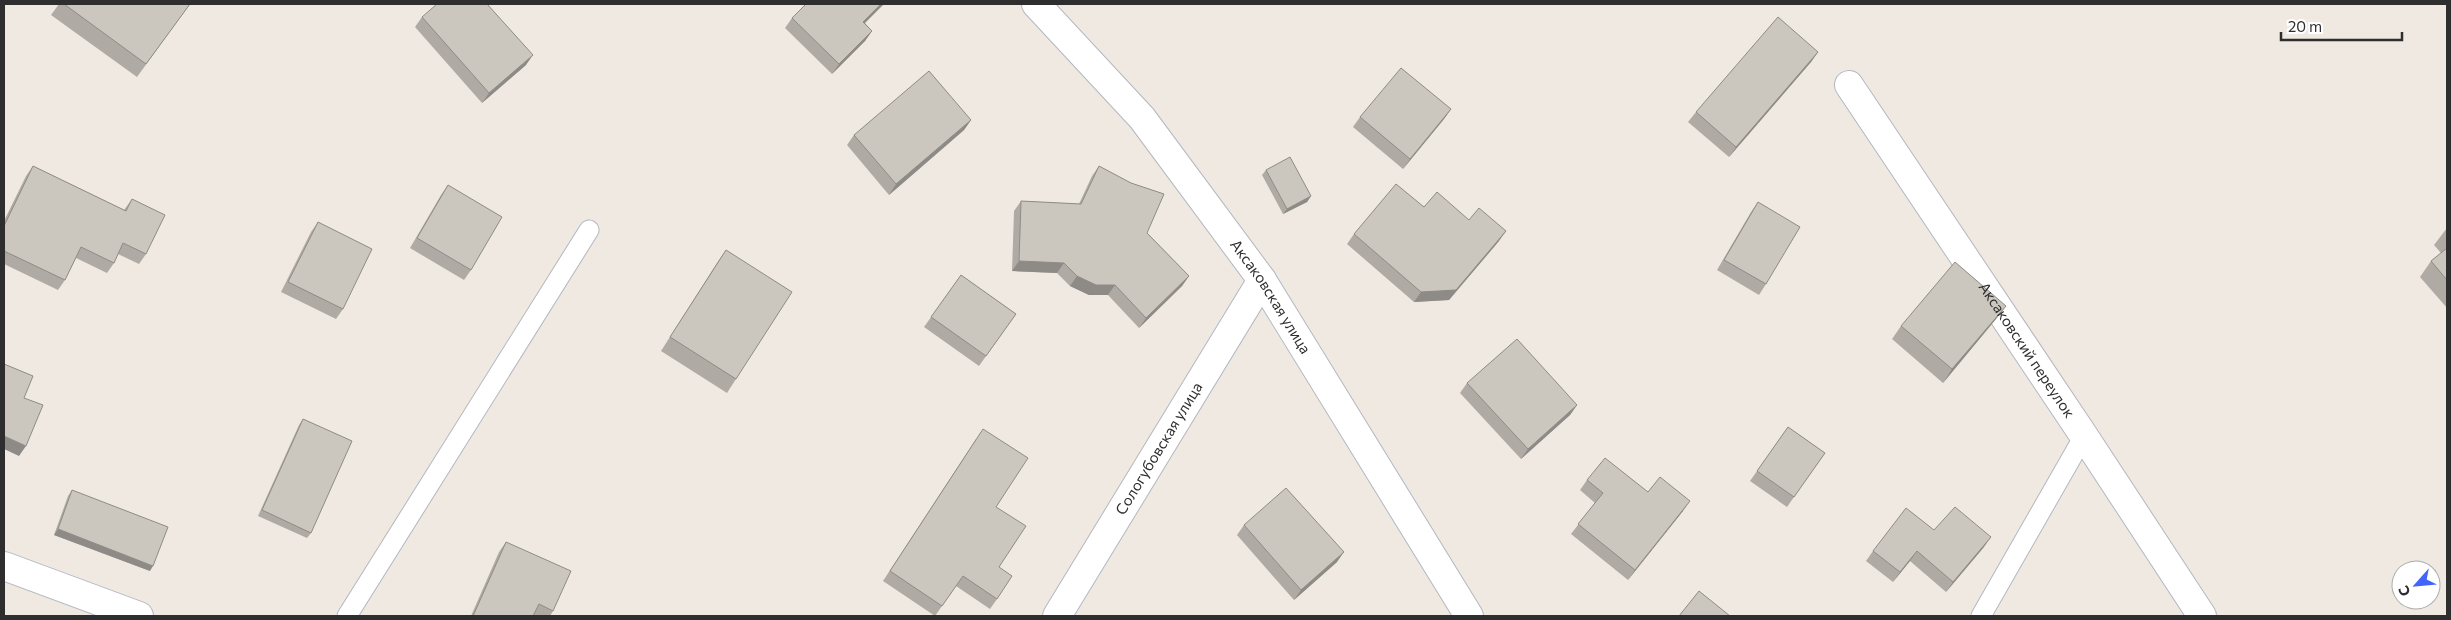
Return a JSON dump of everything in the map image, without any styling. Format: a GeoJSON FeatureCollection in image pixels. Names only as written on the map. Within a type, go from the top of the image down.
{"type":"FeatureCollection","features":[{"type":"Feature","properties":{"kind":"street","name":"Аксаковская улица"},"geometry":{"type":"LineString","coordinates":[[1036,4],[1142,118],[1262,280],[1470,616]]}},
{"type":"Feature","properties":{"kind":"street","name":"Аксаковский переулок"},"geometry":{"type":"LineString","coordinates":[[1849,85],[2202,616]]}},
{"type":"Feature","properties":{"kind":"street","name":"Сологубовская улица"},"geometry":{"type":"LineString","coordinates":[[1057,616],[1262,280]]}},
{"type":"Feature","properties":{"kind":"street"},"geometry":{"type":"LineString","coordinates":[[4,566],[139,616]]}},
{"type":"Feature","properties":{"kind":"lane"},"geometry":{"type":"LineString","coordinates":[[347,616],[589,230]]}},
{"type":"Feature","properties":{"kind":"lane"},"geometry":{"type":"LineString","coordinates":[[1981,616],[2084,436]]}},
{"type":"Feature","properties":{"kind":"building"},"geometry":{"type":"Polygon","coordinates":[[[64,4],[190,4],[146,64],[64,4]]]}},
{"type":"Feature","properties":{"kind":"building"},"geometry":{"type":"Polygon","coordinates":[[[437,4],[487,4],[533,55],[489,93],[422,17],[437,4]]]}},
{"type":"Feature","properties":{"kind":"building"},"geometry":{"type":"Polygon","coordinates":[[[806,4],[881,4],[863,22],[872,31],[839,64],[792,18],[806,4]]]}},
{"type":"Feature","properties":{"kind":"building"},"geometry":{"type":"Polygon","coordinates":[[[1778,17],[1818,52],[1736,147],[1696,112],[1778,17]]]}},
{"type":"Feature","properties":{"kind":"building"},"geometry":{"type":"Polygon","coordinates":[[[1401,68],[1451,109],[1410,159],[1360,117],[1401,68]]]}},
{"type":"Feature","properties":{"kind":"building"},"geometry":{"type":"Polygon","coordinates":[[[929,71],[971,120],[896,184],[854,135],[929,71]]]}},
{"type":"Feature","properties":{"kind":"building"},"geometry":{"type":"Polygon","coordinates":[[[1290,157],[1311,196],[1287,209],[1266,170],[1290,157]]]}},
{"type":"Feature","properties":{"kind":"building"},"geometry":{"type":"Polygon","coordinates":[[[33,166],[126,211],[132,199],[165,215],[146,254],[123,243],[114,263],[81,247],[65,280],[4,251],[4,226],[33,166]]]}},
{"type":"Feature","properties":{"kind":"building"},"geometry":{"type":"Polygon","coordinates":[[[1099,166],[1131,183],[1164,194],[1147,233],[1189,276],[1146,318],[1115,285],[1096,285],[1077,276],[1064,263],[1019,261],[1021,201],[1081,204],[1099,166]]]}},
{"type":"Feature","properties":{"kind":"building"},"geometry":{"type":"Polygon","coordinates":[[[1396,184],[1424,207],[1437,192],[1469,220],[1479,208],[1506,231],[1456,290],[1421,292],[1354,234],[1396,184]]]}},
{"type":"Feature","properties":{"kind":"building"},"geometry":{"type":"Polygon","coordinates":[[[448,185],[502,217],[471,270],[417,238],[448,185]]]}},
{"type":"Feature","properties":{"kind":"building"},"geometry":{"type":"Polygon","coordinates":[[[1758,202],[1800,227],[1766,284],[1724,260],[1758,202]]]}},
{"type":"Feature","properties":{"kind":"building"},"geometry":{"type":"Polygon","coordinates":[[[318,222],[372,249],[343,309],[288,282],[318,222]]]}},
{"type":"Feature","properties":{"kind":"building"},"geometry":{"type":"Polygon","coordinates":[[[2447,248],[2447,280],[2431,261],[2447,248]]]}},
{"type":"Feature","properties":{"kind":"building"},"geometry":{"type":"Polygon","coordinates":[[[726,250],[792,292],[736,379],[670,337],[726,250]]]}},
{"type":"Feature","properties":{"kind":"building"},"geometry":{"type":"Polygon","coordinates":[[[1955,262],[2006,306],[1952,369],[1901,326],[1955,262]]]}},
{"type":"Feature","properties":{"kind":"building"},"geometry":{"type":"Polygon","coordinates":[[[961,275],[1016,314],[986,356],[931,317],[961,275]]]}},
{"type":"Feature","properties":{"kind":"building"},"geometry":{"type":"Polygon","coordinates":[[[1517,339],[1577,405],[1528,449],[1467,383],[1517,339]]]}},
{"type":"Feature","properties":{"kind":"building"},"geometry":{"type":"Polygon","coordinates":[[[4,364],[33,376],[24,398],[43,405],[26,446],[4,436],[4,364]]]}},
{"type":"Feature","properties":{"kind":"building"},"geometry":{"type":"Polygon","coordinates":[[[303,419],[352,441],[311,533],[262,510],[303,419]]]}},
{"type":"Feature","properties":{"kind":"building"},"geometry":{"type":"Polygon","coordinates":[[[1788,427],[1825,453],[1794,497],[1757,471],[1788,427]]]}},
{"type":"Feature","properties":{"kind":"building"},"geometry":{"type":"Polygon","coordinates":[[[983,429],[1028,458],[996,507],[1026,526],[999,567],[1012,576],[997,599],[963,576],[942,606],[890,571],[983,429]]]}},
{"type":"Feature","properties":{"kind":"building"},"geometry":{"type":"Polygon","coordinates":[[[1605,458],[1648,492],[1660,477],[1690,501],[1635,570],[1578,524],[1603,493],[1587,480],[1605,458]]]}},
{"type":"Feature","properties":{"kind":"building"},"geometry":{"type":"Polygon","coordinates":[[[1286,488],[1344,552],[1301,590],[1244,525],[1286,488]]]}},
{"type":"Feature","properties":{"kind":"building"},"geometry":{"type":"Polygon","coordinates":[[[72,490],[168,527],[153,566],[58,529],[72,490]]]}},
{"type":"Feature","properties":{"kind":"building"},"geometry":{"type":"Polygon","coordinates":[[[1955,507],[1991,537],[1953,582],[1917,551],[1900,572],[1873,551],[1906,508],[1934,530],[1955,507]]]}},
{"type":"Feature","properties":{"kind":"building"},"geometry":{"type":"Polygon","coordinates":[[[506,542],[571,571],[553,611],[539,604],[533,616],[473,616],[506,542]]]}},
{"type":"Feature","properties":{"kind":"building"},"geometry":{"type":"Polygon","coordinates":[[[1699,591],[1730,616],[1679,616],[1699,591]]]}}]}
